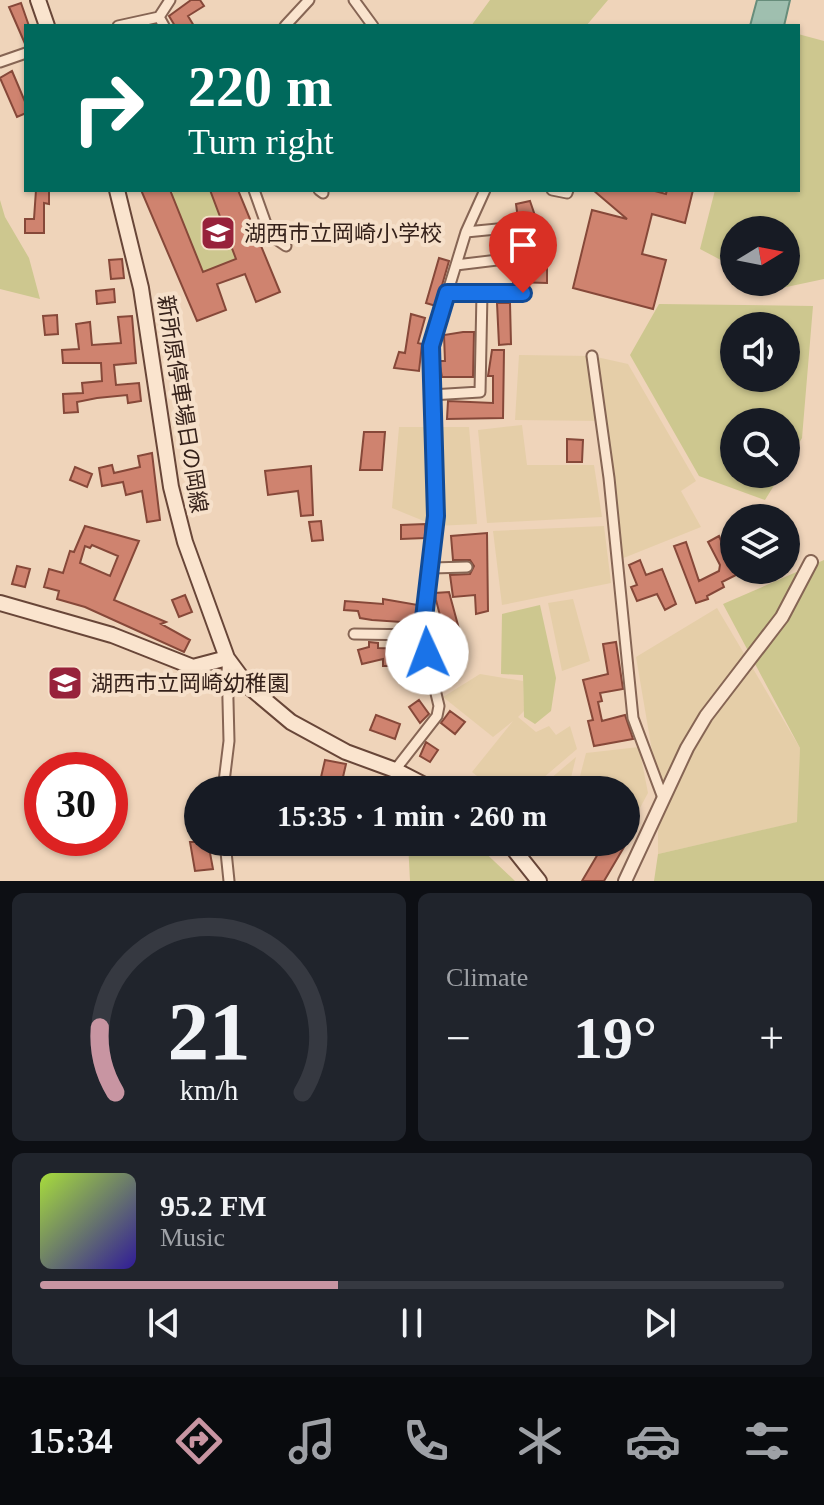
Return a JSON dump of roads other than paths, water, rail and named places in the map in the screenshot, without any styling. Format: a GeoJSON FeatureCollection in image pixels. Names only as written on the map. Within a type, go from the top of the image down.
{"type":"FeatureCollection","features":[{"type":"Feature","properties":{"kind":"main road"},"geometry":{"type":"LineString","coordinates":[[38,0],[46,24]]}},
{"type":"Feature","properties":{"kind":"main road","name":"新所原停車場日の岡線"},"geometry":{"type":"LineString","coordinates":[[117,192],[141,288],[171,487],[185,542],[227,658],[247,685],[291,722],[346,752],[407,776]]}},
{"type":"Feature","properties":{"kind":"main road"},"geometry":{"type":"LineString","coordinates":[[0,603],[112,635],[193,667],[227,658]]}},
{"type":"Feature","properties":{"kind":"main road"},"geometry":{"type":"LineString","coordinates":[[519,856],[539,881]]}},
{"type":"Feature","properties":{"kind":"street"},"geometry":{"type":"LineString","coordinates":[[140,24],[162,22],[170,0]]}},
{"type":"Feature","properties":{"kind":"street"},"geometry":{"type":"LineString","coordinates":[[287,24],[309,0]]}},
{"type":"Feature","properties":{"kind":"street"},"geometry":{"type":"LineString","coordinates":[[356,1],[372,24]]}},
{"type":"Feature","properties":{"kind":"street"},"geometry":{"type":"LineString","coordinates":[[0,62],[24,54]]}},
{"type":"Feature","properties":{"kind":"street"},"geometry":{"type":"LineString","coordinates":[[255,192],[270,235],[286,246]]}},
{"type":"Feature","properties":{"kind":"street"},"geometry":{"type":"LineString","coordinates":[[395,770],[437,716],[439,706],[422,635],[436,516],[431,346],[466,232],[484,192]]}},
{"type":"Feature","properties":{"kind":"street"},"geometry":{"type":"LineString","coordinates":[[466,232],[528,226]]}},
{"type":"Feature","properties":{"kind":"street"},"geometry":{"type":"LineString","coordinates":[[456,265],[523,257]]}},
{"type":"Feature","properties":{"kind":"street"},"geometry":{"type":"LineString","coordinates":[[447,293],[523,293]]}},
{"type":"Feature","properties":{"kind":"street"},"geometry":{"type":"LineString","coordinates":[[431,395],[480,392],[482,293]]}},
{"type":"Feature","properties":{"kind":"street"},"geometry":{"type":"LineString","coordinates":[[592,356],[609,478],[633,718],[663,798]]}},
{"type":"Feature","properties":{"kind":"street"},"geometry":{"type":"LineString","coordinates":[[625,881],[663,798],[706,716],[782,617],[811,562]]}},
{"type":"Feature","properties":{"kind":"street"},"geometry":{"type":"LineString","coordinates":[[432,568],[467,567]]}},
{"type":"Feature","properties":{"kind":"street"},"geometry":{"type":"LineString","coordinates":[[354,634],[422,635]]}},
{"type":"Feature","properties":{"kind":"street"},"geometry":{"type":"LineString","coordinates":[[225,776],[229,741],[227,658]]}},
{"type":"Feature","properties":{"kind":"street"},"geometry":{"type":"LineString","coordinates":[[226,856],[229,881]]}},
{"type":"Feature","properties":{"kind":"place","name":"湖西市立岡崎小学校"},"geometry":{"type":"Point","coordinates":[218,233]}},
{"type":"Feature","properties":{"kind":"place","name":"湖西市立岡崎幼稚園"},"geometry":{"type":"Point","coordinates":[65,683]}}]}
